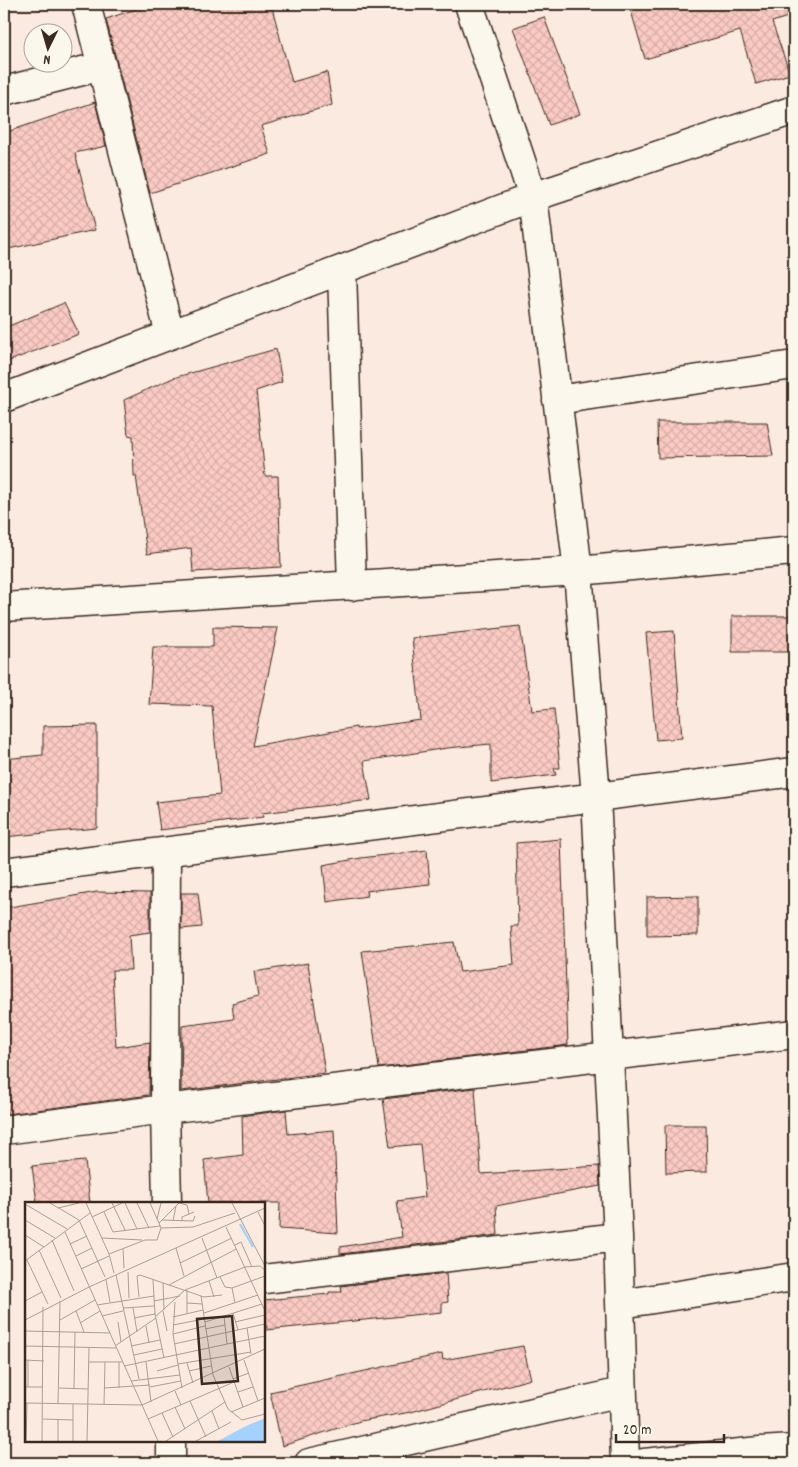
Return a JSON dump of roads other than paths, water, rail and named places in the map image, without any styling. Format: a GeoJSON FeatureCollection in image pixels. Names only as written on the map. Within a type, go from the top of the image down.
{"type":"FeatureCollection","features":[{"type":"Feature","properties":{"kind":"street"},"geometry":{"type":"LineString","coordinates":[[86,4],[170,335]]}},
{"type":"Feature","properties":{"kind":"street"},"geometry":{"type":"LineString","coordinates":[[469,4],[533,198],[578,571],[596,798],[621,1304],[625,1463]]}},
{"type":"Feature","properties":{"kind":"street"},"geometry":{"type":"LineString","coordinates":[[4,91],[102,66]]}},
{"type":"Feature","properties":{"kind":"street"},"geometry":{"type":"LineString","coordinates":[[4,398],[533,198],[794,110]]}},
{"type":"Feature","properties":{"kind":"street"},"geometry":{"type":"LineString","coordinates":[[342,270],[352,586]]}},
{"type":"Feature","properties":{"kind":"street"},"geometry":{"type":"LineString","coordinates":[[557,400],[794,365]]}},
{"type":"Feature","properties":{"kind":"street"},"geometry":{"type":"LineString","coordinates":[[4,607],[578,571],[794,551]]}},
{"type":"Feature","properties":{"kind":"street"},"geometry":{"type":"LineString","coordinates":[[4,872],[794,772]]}},
{"type":"Feature","properties":{"kind":"street"},"geometry":{"type":"LineString","coordinates":[[166,852],[165,1108],[167,1202]]}},
{"type":"Feature","properties":{"kind":"street"},"geometry":{"type":"LineString","coordinates":[[4,1130],[165,1108],[794,1034]]}},
{"type":"Feature","properties":{"kind":"street"},"geometry":{"type":"LineString","coordinates":[[265,1279],[618,1237]]}},
{"type":"Feature","properties":{"kind":"street"},"geometry":{"type":"LineString","coordinates":[[621,1304],[794,1277]]}},
{"type":"Feature","properties":{"kind":"street"},"geometry":{"type":"LineString","coordinates":[[309,1463],[622,1392]]}},
{"type":"Feature","properties":{"kind":"street"},"geometry":{"type":"LineString","coordinates":[[171,1442],[171,1463]]}},
{"type":"Feature","properties":{"kind":"street"},"geometry":{"type":"LineString","coordinates":[[644,1463],[794,1449]]}}]}
